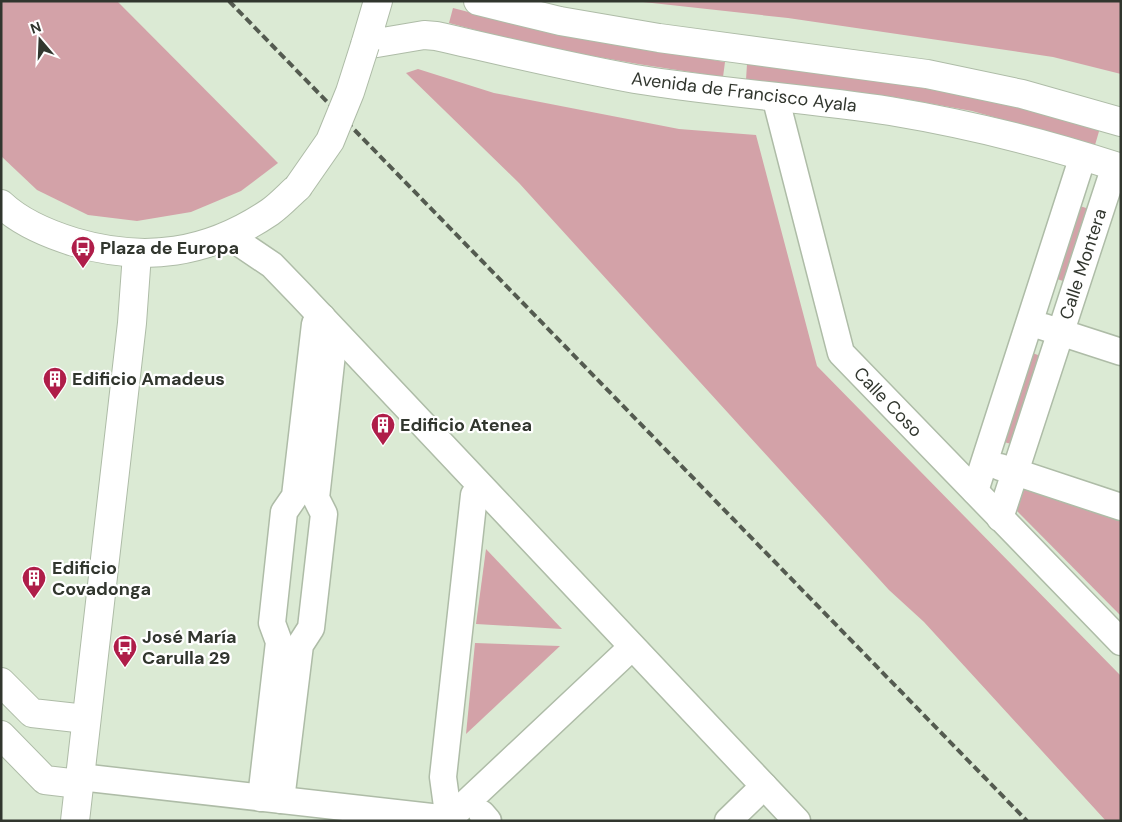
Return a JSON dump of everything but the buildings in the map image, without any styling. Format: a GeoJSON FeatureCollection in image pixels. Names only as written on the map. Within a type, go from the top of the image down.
{"type":"FeatureCollection","features":[{"type":"Feature","properties":{"kind":"main road"},"geometry":{"type":"LineString","coordinates":[[1,204],[15,218],[60,238],[88,246],[137,254],[170,252],[229,236],[270,212],[298,187],[330,141],[350,92],[378,1]]}},
{"type":"Feature","properties":{"kind":"main road"},"geometry":{"type":"LineString","coordinates":[[478,1],[560,21],[641,35],[927,74],[1022,94],[1121,122]]}},
{"type":"Feature","properties":{"kind":"main road","name":"Avenida de Francisco Ayala"},"geometry":{"type":"LineString","coordinates":[[365,45],[424,35],[636,79],[890,111],[977,128],[1118,167]]}},
{"type":"Feature","properties":{"kind":"main road"},"geometry":{"type":"LineString","coordinates":[[75,821],[134,298],[137,254]]}},
{"type":"Feature","properties":{"kind":"main road"},"geometry":{"type":"LineString","coordinates":[[1,682],[32,713],[86,719]]}},
{"type":"Feature","properties":{"kind":"main road"},"geometry":{"type":"LineString","coordinates":[[1,735],[45,780],[80,781]]}},
{"type":"Feature","properties":{"kind":"street","name":"Calle Coso"},"geometry":{"type":"LineString","coordinates":[[775,96],[840,353],[1121,642]]}},
{"type":"Feature","properties":{"kind":"street","name":"Calle Montera"},"geometry":{"type":"LineString","coordinates":[[975,491],[1083,156]]}},
{"type":"Feature","properties":{"kind":"street","name":"Calle Montera"},"geometry":{"type":"LineString","coordinates":[[1000,518],[1118,167]]}},
{"type":"Feature","properties":{"kind":"street"},"geometry":{"type":"LineString","coordinates":[[229,236],[272,265],[322,317],[764,786],[785,817]]}},
{"type":"Feature","properties":{"kind":"street"},"geometry":{"type":"LineString","coordinates":[[271,799],[279,642],[272,623],[284,512],[295,496],[315,324],[322,317]]}},
{"type":"Feature","properties":{"kind":"street","name":"Calle Montera"},"geometry":{"type":"LineString","coordinates":[[1030,322],[1061,333]]}},
{"type":"Feature","properties":{"kind":"street"},"geometry":{"type":"LineString","coordinates":[[1061,333],[1121,352]]}},
{"type":"Feature","properties":{"kind":"street"},"geometry":{"type":"LineString","coordinates":[[271,799],[300,645],[311,628],[324,514],[316,498],[333,345],[341,338]]}},
{"type":"Feature","properties":{"kind":"street"},"geometry":{"type":"LineString","coordinates":[[985,462],[1121,507]]}},
{"type":"Feature","properties":{"kind":"street"},"geometry":{"type":"LineString","coordinates":[[449,820],[443,778],[474,495],[482,488]]}},
{"type":"Feature","properties":{"kind":"street"},"geometry":{"type":"LineString","coordinates":[[449,820],[632,647]]}},
{"type":"Feature","properties":{"kind":"street"},"geometry":{"type":"LineString","coordinates":[[80,781],[271,799],[449,820]]}},
{"type":"Feature","properties":{"kind":"street"},"geometry":{"type":"LineString","coordinates":[[728,821],[764,786]]}},
{"type":"Feature","properties":{"kind":"shaded area"},"geometry":{"type":"Polygon","coordinates":[[[1,1],[117,1],[278,163],[241,191],[191,212],[137,221],[88,215],[37,190],[1,156],[1,1]]]}},
{"type":"Feature","properties":{"kind":"shaded area"},"geometry":{"type":"Polygon","coordinates":[[[634,1],[1121,1],[1121,74],[1053,57],[788,18],[634,1]]]}},
{"type":"Feature","properties":{"kind":"shaded area"},"geometry":{"type":"Polygon","coordinates":[[[453,8],[538,30],[725,62],[723,77],[536,46],[449,23],[453,8]]]}},
{"type":"Feature","properties":{"kind":"shaded area"},"geometry":{"type":"Polygon","coordinates":[[[747,64],[925,88],[1012,106],[1100,128],[1095,145],[972,111],[894,97],[746,80],[747,64]]]}},
{"type":"Feature","properties":{"kind":"shaded area"},"geometry":{"type":"Polygon","coordinates":[[[418,69],[494,93],[679,129],[756,135],[817,366],[1121,676],[1121,821],[1106,821],[924,622],[889,590],[519,183],[406,73],[418,69]]]}},
{"type":"Feature","properties":{"kind":"shaded area"},"geometry":{"type":"Polygon","coordinates":[[[1077,205],[1092,210],[1069,283],[1054,278],[1077,205]]]}},
{"type":"Feature","properties":{"kind":"shaded area"},"geometry":{"type":"Polygon","coordinates":[[[1029,352],[1044,357],[1015,445],[1000,441],[1029,352]]]}},
{"type":"Feature","properties":{"kind":"shaded area"},"geometry":{"type":"Polygon","coordinates":[[[1021,488],[1121,521],[1121,616],[1013,507],[1021,488]]]}},
{"type":"Feature","properties":{"kind":"shaded area"},"geometry":{"type":"Polygon","coordinates":[[[486,549],[562,629],[476,624],[486,549]]]}},
{"type":"Feature","properties":{"kind":"shaded area"},"geometry":{"type":"Polygon","coordinates":[[[475,643],[560,646],[466,734],[475,643]]]}},
{"type":"Feature","properties":{"kind":"railway"},"geometry":{"type":"LineString","coordinates":[[229,1],[1027,821]]}},
{"type":"Feature","properties":{"kind":"place","name":"Plaza de Europa"},"geometry":{"type":"Point","coordinates":[83,269]}},
{"type":"Feature","properties":{"kind":"place","name":"Edificio Amadeus"},"geometry":{"type":"Point","coordinates":[55,400]}},
{"type":"Feature","properties":{"kind":"place","name":"Edificio Atenea"},"geometry":{"type":"Point","coordinates":[383,446]}},
{"type":"Feature","properties":{"kind":"place","name":"Edificio Covadonga"},"geometry":{"type":"Point","coordinates":[34,599]}},
{"type":"Feature","properties":{"kind":"place","name":"José María Carulla 29"},"geometry":{"type":"Point","coordinates":[125,668]}}]}
